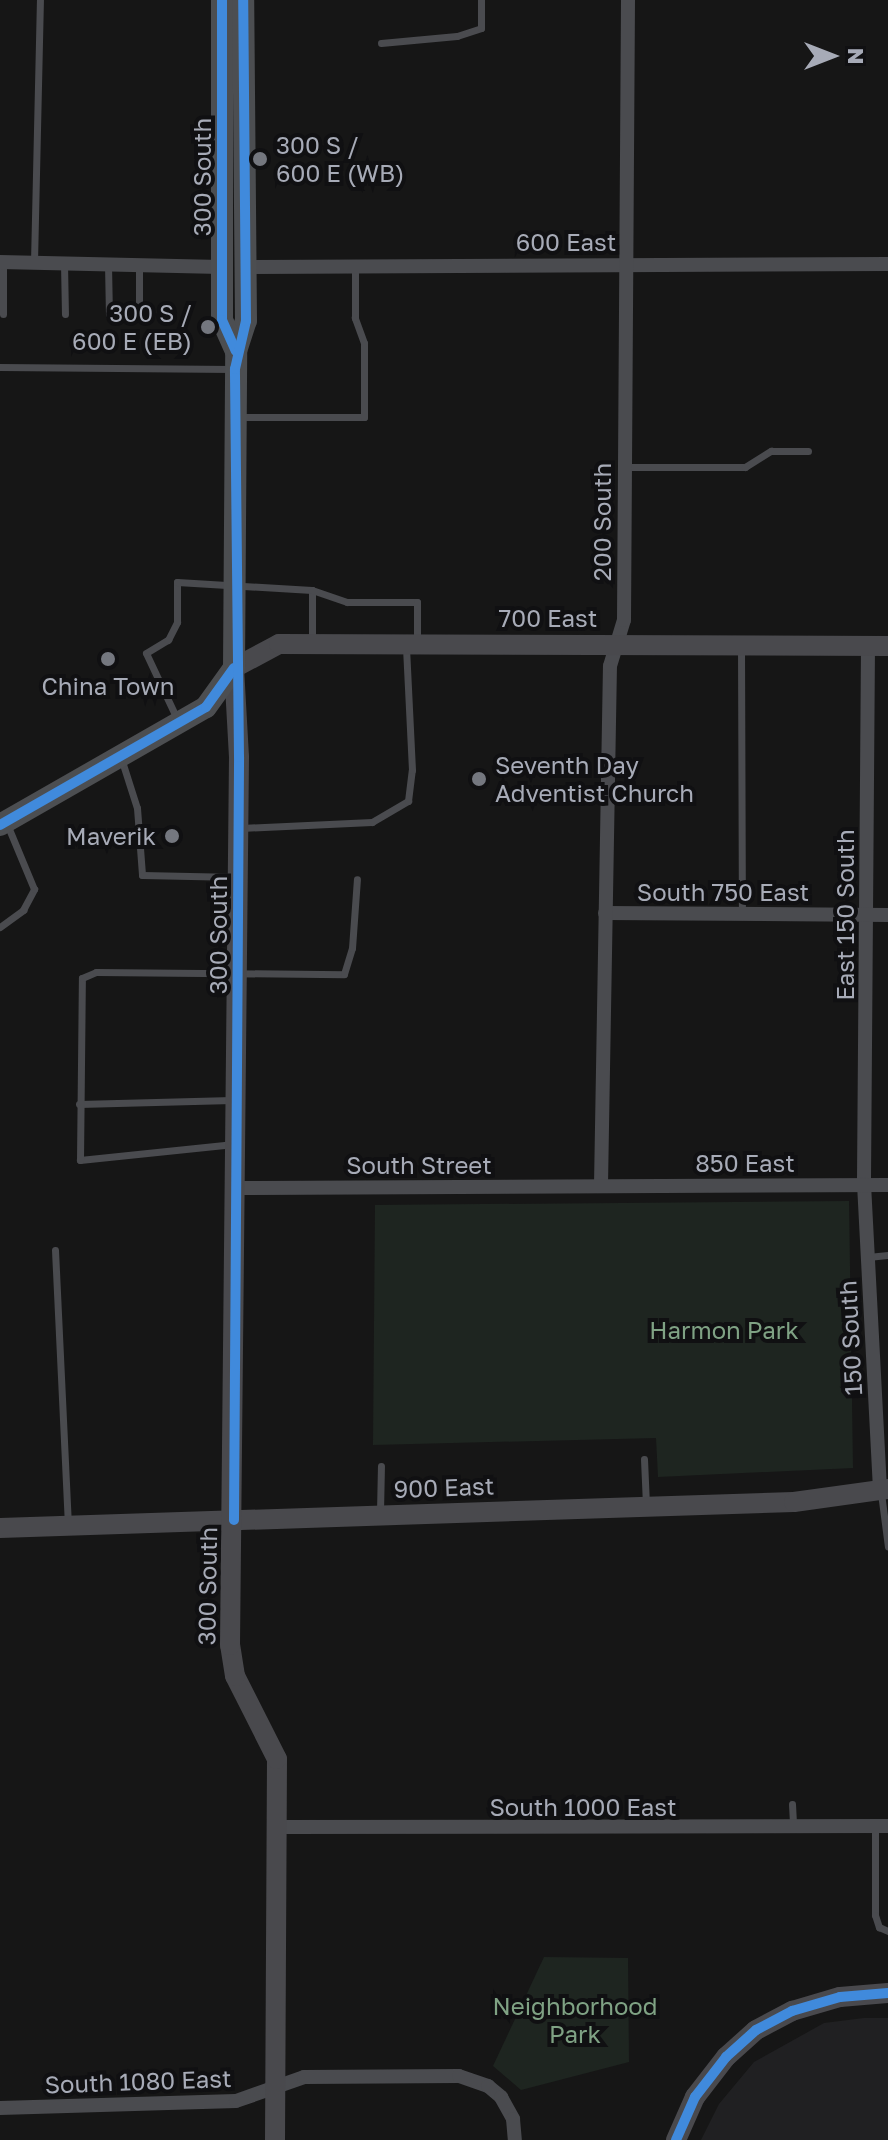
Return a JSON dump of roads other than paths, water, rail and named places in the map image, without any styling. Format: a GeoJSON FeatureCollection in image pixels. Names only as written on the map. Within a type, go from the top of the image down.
{"type":"FeatureCollection","features":[{"type":"Feature","properties":{"kind":"main road","name":"300 South"},"geometry":{"type":"LineString","coordinates":[[222,0],[222,320],[235,360]]}},
{"type":"Feature","properties":{"kind":"main road","name":"300 South"},"geometry":{"type":"LineString","coordinates":[[234,668],[237,581],[235,360],[246,321],[243,0]]}},
{"type":"Feature","properties":{"kind":"main road"},"geometry":{"type":"LineString","coordinates":[[3,824],[206,707],[234,668]]}},
{"type":"Feature","properties":{"kind":"street","name":"200 South"},"geometry":{"type":"LineString","coordinates":[[601,1185],[610,666],[624,620],[628,0]]}},
{"type":"Feature","properties":{"kind":"street"},"geometry":{"type":"LineString","coordinates":[[2,262],[221,267]]}},
{"type":"Feature","properties":{"kind":"street","name":"600 East"},"geometry":{"type":"LineString","coordinates":[[244,267],[888,264]]}},
{"type":"Feature","properties":{"kind":"street","name":"700 East"},"geometry":{"type":"LineString","coordinates":[[234,668],[271,645],[741,642],[878,646]]}},
{"type":"Feature","properties":{"kind":"street","name":"East 150 South"},"geometry":{"type":"LineString","coordinates":[[864,1184],[867,914],[878,646]]}},
{"type":"Feature","properties":{"kind":"street","name":"300 South"},"geometry":{"type":"LineString","coordinates":[[234,668],[239,828],[234,1520],[230,1645],[235,1676],[273,1742],[278,1827],[275,2140]]}},
{"type":"Feature","properties":{"kind":"street","name":"South 750 East"},"geometry":{"type":"LineString","coordinates":[[605,913],[888,915]]}},
{"type":"Feature","properties":{"kind":"street","name":"150 South"},"geometry":{"type":"LineString","coordinates":[[864,1184],[884,1490]]}},
{"type":"Feature","properties":{"kind":"street","name":"850 East"},"geometry":{"type":"LineString","coordinates":[[601,1185],[888,1185]]}},
{"type":"Feature","properties":{"kind":"street","name":"South Street"},"geometry":{"type":"LineString","coordinates":[[236,1188],[601,1185]]}},
{"type":"Feature","properties":{"kind":"street","name":"900 East"},"geometry":{"type":"LineString","coordinates":[[0,1528],[794,1502],[884,1490]]}},
{"type":"Feature","properties":{"kind":"street","name":"South 1000 East"},"geometry":{"type":"LineString","coordinates":[[278,1827],[881,1826]]}},
{"type":"Feature","properties":{"kind":"street"},"geometry":{"type":"LineString","coordinates":[[676,2140],[695,2097],[756,2030],[792,2011],[828,2000],[888,1993]]}},
{"type":"Feature","properties":{"kind":"street","name":"South 1080 East"},"geometry":{"type":"LineString","coordinates":[[0,2108],[236,2101],[304,2077],[459,2076],[488,2086],[501,2097],[513,2119],[515,2140]]}},
{"type":"Feature","properties":{"kind":"lane"},"geometry":{"type":"LineString","coordinates":[[34,262],[40,0]]}},
{"type":"Feature","properties":{"kind":"lane"},"geometry":{"type":"LineString","coordinates":[[381,43],[457,36],[481,28],[481,0]]}},
{"type":"Feature","properties":{"kind":"lane"},"geometry":{"type":"LineString","coordinates":[[2,262],[3,314]]}},
{"type":"Feature","properties":{"kind":"lane"},"geometry":{"type":"LineString","coordinates":[[64,263],[65,314]]}},
{"type":"Feature","properties":{"kind":"lane"},"geometry":{"type":"LineString","coordinates":[[108,264],[109,314]]}},
{"type":"Feature","properties":{"kind":"lane"},"geometry":{"type":"LineString","coordinates":[[139,265],[139,315]]}},
{"type":"Feature","properties":{"kind":"lane"},"geometry":{"type":"LineString","coordinates":[[235,417],[364,417],[364,343],[355,318],[355,266]]}},
{"type":"Feature","properties":{"kind":"lane"},"geometry":{"type":"LineString","coordinates":[[0,367],[235,360]]}},
{"type":"Feature","properties":{"kind":"lane"},"geometry":{"type":"LineString","coordinates":[[625,467],[745,467],[771,451],[808,451]]}},
{"type":"Feature","properties":{"kind":"lane"},"geometry":{"type":"LineString","coordinates":[[179,723],[146,653],[168,640],[177,622],[177,582],[237,581],[312,590],[347,602],[417,602],[411,644],[412,770],[408,801],[372,822],[239,828]]}},
{"type":"Feature","properties":{"kind":"lane"},"geometry":{"type":"LineString","coordinates":[[312,590],[312,645]]}},
{"type":"Feature","properties":{"kind":"lane"},"geometry":{"type":"LineString","coordinates":[[741,642],[742,914]]}},
{"type":"Feature","properties":{"kind":"lane"},"geometry":{"type":"LineString","coordinates":[[120,756],[137,808],[142,875],[238,877]]}},
{"type":"Feature","properties":{"kind":"lane"},"geometry":{"type":"LineString","coordinates":[[0,927],[23,910],[34,889],[3,824]]}},
{"type":"Feature","properties":{"kind":"lane"},"geometry":{"type":"LineString","coordinates":[[236,1144],[80,1160],[82,978],[96,972],[344,974],[352,948],[357,879]]}},
{"type":"Feature","properties":{"kind":"lane"},"geometry":{"type":"LineString","coordinates":[[79,1104],[237,1100]]}},
{"type":"Feature","properties":{"kind":"lane"},"geometry":{"type":"LineString","coordinates":[[55,1250],[68,1526]]}},
{"type":"Feature","properties":{"kind":"lane"},"geometry":{"type":"LineString","coordinates":[[868,1257],[888,1255]]}},
{"type":"Feature","properties":{"kind":"lane"},"geometry":{"type":"LineString","coordinates":[[644,1459],[646,1507]]}},
{"type":"Feature","properties":{"kind":"lane"},"geometry":{"type":"LineString","coordinates":[[380,1516],[381,1466]]}},
{"type":"Feature","properties":{"kind":"lane"},"geometry":{"type":"LineString","coordinates":[[884,1490],[888,1547]]}},
{"type":"Feature","properties":{"kind":"lane"},"geometry":{"type":"LineString","coordinates":[[792,1804],[793,1828]]}},
{"type":"Feature","properties":{"kind":"lane"},"geometry":{"type":"LineString","coordinates":[[881,1826],[875,1915],[879,1927],[888,1931]]}},
{"type":"Feature","properties":{"kind":"place","name":"300 S / 600 E (WB)"},"geometry":{"type":"Point","coordinates":[260,159]}},
{"type":"Feature","properties":{"kind":"place","name":"300 S / 600 E (EB)"},"geometry":{"type":"Point","coordinates":[208,327]}},
{"type":"Feature","properties":{"kind":"place","name":"China Town"},"geometry":{"type":"Point","coordinates":[108,659]}},
{"type":"Feature","properties":{"kind":"place","name":"Seventh Day Adventist Church"},"geometry":{"type":"Point","coordinates":[479,779]}},
{"type":"Feature","properties":{"kind":"place","name":"Maverik"},"geometry":{"type":"Point","coordinates":[172,836]}},
{"type":"Feature","properties":{"kind":"park label","name":"Harmon Park"},"geometry":{"type":"Point","coordinates":[724,1330]}},
{"type":"Feature","properties":{"kind":"park label","name":"Neighborhood Park"},"geometry":{"type":"Point","coordinates":[575,2020]}}]}
